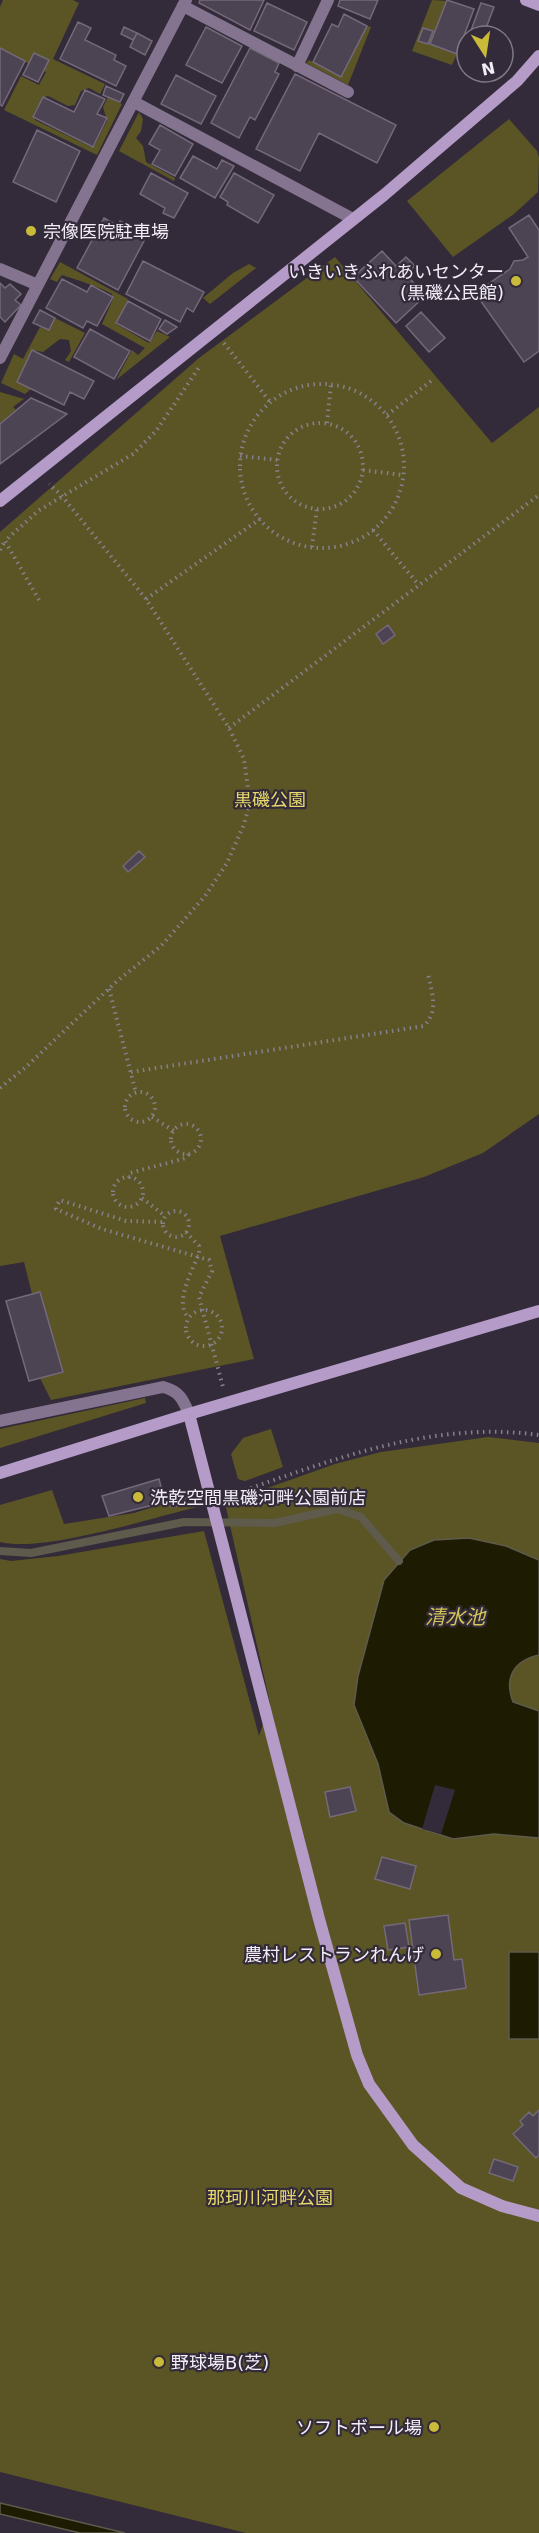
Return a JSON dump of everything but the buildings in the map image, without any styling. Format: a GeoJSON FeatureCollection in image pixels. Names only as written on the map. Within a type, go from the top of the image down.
{"type":"FeatureCollection","features":[{"type":"Feature","properties":{"kind":"street"},"geometry":{"type":"LineString","coordinates":[[297,66],[328,0]]}},
{"type":"Feature","properties":{"kind":"street"},"geometry":{"type":"LineString","coordinates":[[526,0],[539,5]]}},
{"type":"Feature","properties":{"kind":"street"},"geometry":{"type":"LineString","coordinates":[[0,358],[185,3],[348,92]]}},
{"type":"Feature","properties":{"kind":"street"},"geometry":{"type":"LineString","coordinates":[[0,501],[37,474],[213,329],[353,219],[517,81],[539,56]]}},
{"type":"Feature","properties":{"kind":"street"},"geometry":{"type":"LineString","coordinates":[[134,102],[353,219]]}},
{"type":"Feature","properties":{"kind":"street"},"geometry":{"type":"LineString","coordinates":[[0,269],[38,285]]}},
{"type":"Feature","properties":{"kind":"street"},"geometry":{"type":"LineString","coordinates":[[0,1473],[189,1414],[539,1311]]}},
{"type":"Feature","properties":{"kind":"street"},"geometry":{"type":"LineString","coordinates":[[0,1421],[163,1387],[176,1390],[184,1400],[318,1919],[357,2055],[369,2084],[414,2145],[436,2168],[461,2188],[502,2206],[539,2216]]}},
{"type":"Feature","properties":{"kind":"path"},"geometry":{"type":"LineString","coordinates":[[213,329],[270,402]]}},
{"type":"Feature","properties":{"kind":"path"},"geometry":{"type":"LineString","coordinates":[[216,350],[224,344]]}},
{"type":"Feature","properties":{"kind":"path"},"geometry":{"type":"LineString","coordinates":[[0,550],[5,541],[38,511],[133,454],[156,431],[202,364]]}},
{"type":"Feature","properties":{"kind":"path"},"geometry":{"type":"LineString","coordinates":[[387,415],[430,381]]}},
{"type":"Feature","properties":{"kind":"path"},"geometry":{"type":"LineString","coordinates":[[327,423],[332,384]]}},
{"type":"Feature","properties":{"kind":"path"},"geometry":{"type":"LineString","coordinates":[[332,384],[352,389],[377,405],[387,415],[394,427],[403,454],[403,476],[392,508],[373,530],[350,542],[312,547],[299,545],[276,534],[260,519],[244,494],[240,456],[243,443],[254,420],[270,402],[297,387],[332,384]]}},
{"type":"Feature","properties":{"kind":"path"},"geometry":{"type":"LineString","coordinates":[[313,423],[327,423],[341,428],[352,437],[360,450],[362,478],[355,491],[344,502],[330,508],[302,505],[291,497],[280,480],[278,460],[281,447],[289,436],[313,423]]}},
{"type":"Feature","properties":{"kind":"path"},"geometry":{"type":"LineString","coordinates":[[240,456],[278,460]]}},
{"type":"Feature","properties":{"kind":"path"},"geometry":{"type":"LineString","coordinates":[[363,470],[403,476]]}},
{"type":"Feature","properties":{"kind":"path"},"geometry":{"type":"LineString","coordinates":[[0,1088],[26,1067],[109,988],[161,946],[205,896],[227,863],[244,824],[250,803],[244,759],[229,728],[146,599],[62,495],[37,474]]}},
{"type":"Feature","properties":{"kind":"path"},"geometry":{"type":"LineString","coordinates":[[229,728],[539,495]]}},
{"type":"Feature","properties":{"kind":"path"},"geometry":{"type":"LineString","coordinates":[[312,547],[317,508]]}},
{"type":"Feature","properties":{"kind":"path"},"geometry":{"type":"LineString","coordinates":[[146,599],[260,519]]}},
{"type":"Feature","properties":{"kind":"path"},"geometry":{"type":"LineString","coordinates":[[373,530],[418,584]]}},
{"type":"Feature","properties":{"kind":"path"},"geometry":{"type":"LineString","coordinates":[[5,541],[39,600]]}},
{"type":"Feature","properties":{"kind":"path"},"geometry":{"type":"LineString","coordinates":[[130,1072],[424,1026],[432,1018],[435,1008],[428,974]]}},
{"type":"Feature","properties":{"kind":"path"},"geometry":{"type":"LineString","coordinates":[[109,988],[136,1093]]}},
{"type":"Feature","properties":{"kind":"path"},"geometry":{"type":"LineString","coordinates":[[136,1093],[146,1093],[153,1099],[155,1108],[152,1117],[138,1122],[127,1113],[125,1108],[128,1099],[136,1093]]}},
{"type":"Feature","properties":{"kind":"path"},"geometry":{"type":"LineString","coordinates":[[152,1117],[174,1131]]}},
{"type":"Feature","properties":{"kind":"path"},"geometry":{"type":"LineString","coordinates":[[129,1178],[141,1185],[142,1198],[136,1205],[126,1207],[115,1198],[116,1184],[129,1178],[130,1173],[186,1158],[200,1145],[199,1131],[187,1124],[174,1131],[172,1135],[173,1145],[179,1152],[189,1154]]}},
{"type":"Feature","properties":{"kind":"path"},"geometry":{"type":"LineString","coordinates":[[142,1198],[165,1216]]}},
{"type":"Feature","properties":{"kind":"path"},"geometry":{"type":"LineString","coordinates":[[162,1222],[110,1218],[60,1200],[56,1207],[56,1209],[102,1229],[209,1260],[212,1271],[199,1297],[227,1403]]}},
{"type":"Feature","properties":{"kind":"path"},"geometry":{"type":"LineString","coordinates":[[172,1211],[184,1214],[189,1222],[186,1232],[176,1237],[168,1235],[162,1222],[165,1216],[172,1211]]}},
{"type":"Feature","properties":{"kind":"path"},"geometry":{"type":"LineString","coordinates":[[186,1232],[199,1246],[199,1253],[182,1301],[184,1314],[189,1318]]}},
{"type":"Feature","properties":{"kind":"path"},"geometry":{"type":"LineString","coordinates":[[199,1311],[211,1311],[220,1319],[222,1331],[217,1341],[200,1346],[190,1340],[186,1329],[189,1318],[199,1311]]}},
{"type":"Feature","properties":{"kind":"path"},"geometry":{"type":"LineString","coordinates":[[211,1502],[370,1448],[460,1431],[509,1431],[539,1435]]}},
{"type":"Feature","properties":{"kind":"green space"},"geometry":{"type":"Polygon","coordinates":[[[3,0],[73,0],[79,3],[53,59],[105,84],[100,94],[89,88],[81,91],[75,105],[68,106],[48,96],[42,98],[33,115],[35,120],[91,147],[95,145],[107,121],[103,107],[108,97],[122,104],[97,155],[4,110],[21,76],[39,85],[46,72],[0,50],[0,7],[3,0]]]}},
{"type":"Feature","properties":{"kind":"green space"},"geometry":{"type":"Polygon","coordinates":[[[432,0],[447,1],[431,44],[455,53],[452,65],[412,51],[432,0]]]}},
{"type":"Feature","properties":{"kind":"green space"},"geometry":{"type":"Polygon","coordinates":[[[367,26],[371,27],[348,85],[306,63],[309,60],[341,76],[367,26]]]}},
{"type":"Feature","properties":{"kind":"green space"},"geometry":{"type":"Polygon","coordinates":[[[139,112],[143,119],[141,131],[136,138],[143,146],[146,162],[175,178],[174,181],[119,151],[139,112]]]}},
{"type":"Feature","properties":{"kind":"green space"},"geometry":{"type":"Polygon","coordinates":[[[509,119],[537,151],[539,158],[538,192],[514,214],[453,257],[407,201],[509,119]]]}},
{"type":"Feature","properties":{"kind":"green space","name":"黒磯公園"},"geometry":{"type":"Polygon","coordinates":[[[335,257],[492,443],[539,407],[539,1114],[483,1153],[424,1177],[220,1236],[254,1359],[51,1400],[40,1378],[63,1372],[40,1292],[32,1294],[24,1262],[0,1266],[0,532],[199,358],[335,257]]]}},
{"type":"Feature","properties":{"kind":"green space"},"geometry":{"type":"Polygon","coordinates":[[[60,262],[128,299],[116,324],[149,343],[157,331],[170,337],[116,380],[132,350],[138,355],[145,348],[102,324],[113,299],[112,294],[62,275],[57,282],[50,279],[60,262]]]}},
{"type":"Feature","properties":{"kind":"green space"},"geometry":{"type":"Polygon","coordinates":[[[249,264],[256,268],[210,304],[203,298],[233,273],[249,264]]]}},
{"type":"Feature","properties":{"kind":"green space"},"geometry":{"type":"Polygon","coordinates":[[[55,318],[85,333],[69,362],[65,360],[71,351],[69,340],[60,339],[43,352],[32,350],[17,382],[31,389],[25,394],[1,383],[14,354],[23,359],[40,327],[49,330],[55,318]]]}},
{"type":"Feature","properties":{"kind":"green space"},"geometry":{"type":"Polygon","coordinates":[[[0,392],[24,399],[13,407],[16,410],[0,423],[0,392]]]}},
{"type":"Feature","properties":{"kind":"green space"},"geometry":{"type":"Polygon","coordinates":[[[145,1398],[146,1403],[0,1448],[0,1429],[145,1398]]]}},
{"type":"Feature","properties":{"kind":"green space"},"geometry":{"type":"Polygon","coordinates":[[[271,1429],[283,1467],[245,1481],[238,1479],[231,1454],[243,1438],[271,1429]]]}},
{"type":"Feature","properties":{"kind":"green space","name":"那珂川河畔公園"},"geometry":{"type":"Polygon","coordinates":[[[488,1437],[539,1443],[539,2533],[246,2533],[0,2472],[0,1559],[11,1561],[58,1556],[204,1531],[259,1736],[270,1703],[225,1503],[335,1464],[381,1452],[488,1437]]]}},
{"type":"Feature","properties":{"kind":"green space"},"geometry":{"type":"Polygon","coordinates":[[[52,1490],[64,1524],[134,1513],[193,1495],[197,1507],[69,1539],[19,1544],[0,1542],[0,1505],[52,1490]]]}},
{"type":"Feature","properties":{"kind":"water","name":"清水池"},"geometry":{"type":"Polygon","coordinates":[[[469,1538],[506,1546],[539,1560],[539,1655],[517,1666],[510,1678],[510,1693],[513,1702],[539,1711],[539,1838],[494,1834],[453,1839],[404,1823],[389,1812],[378,1764],[354,1705],[358,1676],[384,1580],[410,1550],[434,1540],[469,1538]]]}},
{"type":"Feature","properties":{"kind":"water"},"geometry":{"type":"Polygon","coordinates":[[[509,1952],[539,1952],[539,2039],[509,2039],[509,1952]]]}},
{"type":"Feature","properties":{"kind":"water"},"geometry":{"type":"Polygon","coordinates":[[[0,2503],[125,2533],[80,2533],[0,2514],[0,2503]]]}},
{"type":"Feature","properties":{"kind":"pier"},"geometry":{"type":"Polygon","coordinates":[[[435,1785],[455,1790],[441,1834],[422,1829],[435,1785]]]}},
{"type":"Feature","properties":{"kind":"waterway"},"geometry":{"type":"LineString","coordinates":[[0,1551],[31,1553],[184,1522],[275,1523],[337,1509],[361,1517],[399,1561]]}},
{"type":"Feature","properties":{"kind":"place","name":"宗像医院駐車場"},"geometry":{"type":"Point","coordinates":[31,231]}},
{"type":"Feature","properties":{"kind":"place","name":"いきいきふれあいセンター (黒磯公民館)"},"geometry":{"type":"Point","coordinates":[516,281]}},
{"type":"Feature","properties":{"kind":"place","name":"洗乾空間黒磯河畔公園前店"},"geometry":{"type":"Point","coordinates":[138,1497]}},
{"type":"Feature","properties":{"kind":"place","name":"農村レストランれんげ"},"geometry":{"type":"Point","coordinates":[436,1954]}},
{"type":"Feature","properties":{"kind":"place","name":"野球場B(芝)"},"geometry":{"type":"Point","coordinates":[159,2362]}},
{"type":"Feature","properties":{"kind":"place","name":"ソフトボール場"},"geometry":{"type":"Point","coordinates":[434,2427]}}]}
